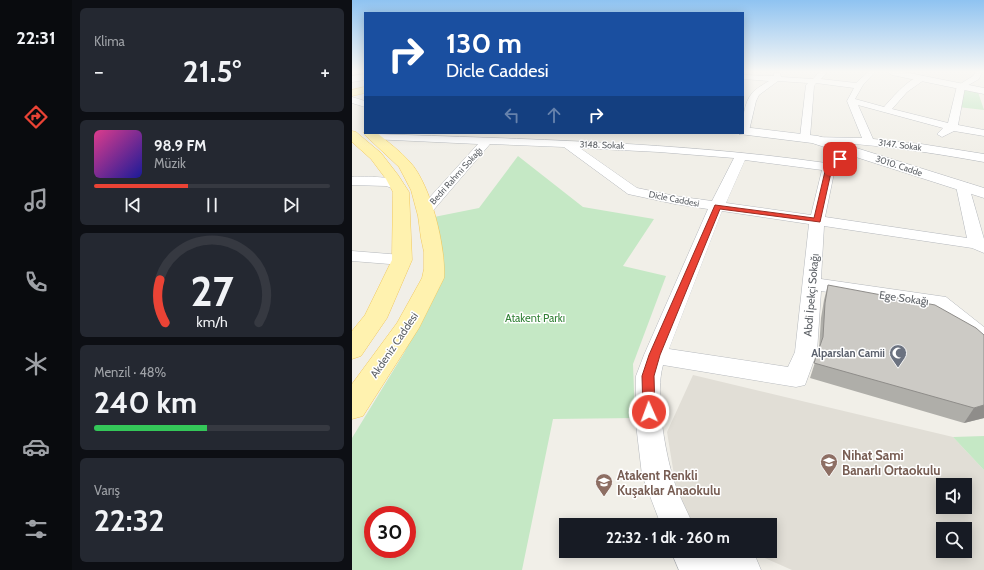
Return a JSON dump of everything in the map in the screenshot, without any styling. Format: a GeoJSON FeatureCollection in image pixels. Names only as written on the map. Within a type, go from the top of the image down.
{"type":"FeatureCollection","features":[{"type":"Feature","properties":{"kind":"main road"},"geometry":{"type":"LineString","coordinates":[[352,349],[375,318],[402,260],[401,192],[376,156],[366,134]]}},
{"type":"Feature","properties":{"kind":"main road","name":"Akdeniz Caddesi"},"geometry":{"type":"LineString","coordinates":[[352,407],[408,328],[433,278],[434,252],[430,238],[426,210],[419,190],[405,165],[367,134]]}},
{"type":"Feature","properties":{"kind":"street"},"geometry":{"type":"LineString","coordinates":[[744,131],[754,99]]}},
{"type":"Feature","properties":{"kind":"street"},"geometry":{"type":"LineString","coordinates":[[810,99],[810,138]]}},
{"type":"Feature","properties":{"kind":"street"},"geometry":{"type":"LineString","coordinates":[[887,109],[896,99]]}},
{"type":"Feature","properties":{"kind":"street"},"geometry":{"type":"LineString","coordinates":[[921,147],[952,127],[958,99]]}},
{"type":"Feature","properties":{"kind":"street"},"geometry":{"type":"LineString","coordinates":[[352,100],[364,104]]}},
{"type":"Feature","properties":{"kind":"street"},"geometry":{"type":"LineString","coordinates":[[851,101],[984,134]]}},
{"type":"Feature","properties":{"kind":"street"},"geometry":{"type":"LineString","coordinates":[[851,101],[869,141]]}},
{"type":"Feature","properties":{"kind":"street","name":"3010. Cadde"},"geometry":{"type":"LineString","coordinates":[[744,131],[810,138],[984,193]]}},
{"type":"Feature","properties":{"kind":"street","name":"3148. Sokak"},"geometry":{"type":"LineString","coordinates":[[392,134],[487,141],[627,146],[741,156],[829,167]]}},
{"type":"Feature","properties":{"kind":"street"},"geometry":{"type":"LineString","coordinates":[[627,146],[633,134]]}},
{"type":"Feature","properties":{"kind":"street","name":"3147. Sokak"},"geometry":{"type":"LineString","coordinates":[[810,138],[869,141],[921,147],[984,158]]}},
{"type":"Feature","properties":{"kind":"street","name":"Bedri Rahmi Sokağı"},"geometry":{"type":"LineString","coordinates":[[426,210],[487,141]]}},
{"type":"Feature","properties":{"kind":"street","name":"Dicle Caddesi"},"geometry":{"type":"LineString","coordinates":[[567,144],[633,191],[675,200],[980,246]]}},
{"type":"Feature","properties":{"kind":"street"},"geometry":{"type":"LineString","coordinates":[[829,167],[850,150]]}},
{"type":"Feature","properties":{"kind":"street"},"geometry":{"type":"LineString","coordinates":[[674,518],[657,475],[649,424],[648,376],[655,355],[717,206],[741,156]]}},
{"type":"Feature","properties":{"kind":"street","name":"Abdi İpekçi Sokağı"},"geometry":{"type":"LineString","coordinates":[[655,355],[796,378],[806,352],[817,221],[829,167]]}},
{"type":"Feature","properties":{"kind":"street"},"geometry":{"type":"LineString","coordinates":[[352,181],[388,182],[398,186]]}},
{"type":"Feature","properties":{"kind":"street"},"geometry":{"type":"LineString","coordinates":[[962,186],[980,246]]}},
{"type":"Feature","properties":{"kind":"street"},"geometry":{"type":"LineString","coordinates":[[352,256],[402,260]]}},
{"type":"Feature","properties":{"kind":"street","name":"Ege Sokağı"},"geometry":{"type":"LineString","coordinates":[[812,284],[939,302],[984,338]]}},
{"type":"Feature","properties":{"kind":"street"},"geometry":{"type":"LineString","coordinates":[[691,558],[697,570]]}},
{"type":"Feature","properties":{"kind":"street"},"geometry":{"type":"LineString","coordinates":[[723,558],[744,570]]}},
{"type":"Feature","properties":{"kind":"shaded area","name":"Nihat Sami Banarlı Ortaokulu"},"geometry":{"type":"Polygon","coordinates":[[[693,375],[953,437],[984,470],[984,570],[792,570],[765,558],[777,558],[777,518],[681,518],[667,432],[693,375]]]}},
{"type":"Feature","properties":{"kind":"green space"},"geometry":{"type":"Polygon","coordinates":[[[958,99],[980,99],[984,110],[958,107],[958,99]]]}},
{"type":"Feature","properties":{"kind":"green space","name":"Atakent Parkı"},"geometry":{"type":"Polygon","coordinates":[[[518,156],[583,207],[654,219],[623,266],[666,276],[633,364],[635,418],[553,419],[522,570],[352,570],[352,438],[404,353],[438,287],[434,217],[479,208],[518,156]]]}},
{"type":"Feature","properties":{"kind":"green space"},"geometry":{"type":"Polygon","coordinates":[[[984,436],[984,470],[953,437],[984,436]]]}},
{"type":"Feature","properties":{"kind":"building","name":"Alparslan Camii"},"geometry":{"type":"Polygon","coordinates":[[[828,285],[935,305],[976,328],[984,335],[984,405],[974,408],[814,363],[823,337],[825,303],[828,285]]]}},
{"type":"Feature","properties":{"kind":"place","name":"Alparslan Camii"},"geometry":{"type":"Point","coordinates":[898,368]}},
{"type":"Feature","properties":{"kind":"place","name":"Nihat Sami Banarlı Ortaokulu"},"geometry":{"type":"Point","coordinates":[829,477]}},
{"type":"Feature","properties":{"kind":"place","name":"Atakent Renkli Kuşaklar Anaokulu"},"geometry":{"type":"Point","coordinates":[604,497]}},
{"type":"Feature","properties":{"kind":"route"},"geometry":{"type":"LineString","coordinates":[[649,412],[648,376],[655,355],[717,206],[817,221],[829,167],[840,159]]}}]}
